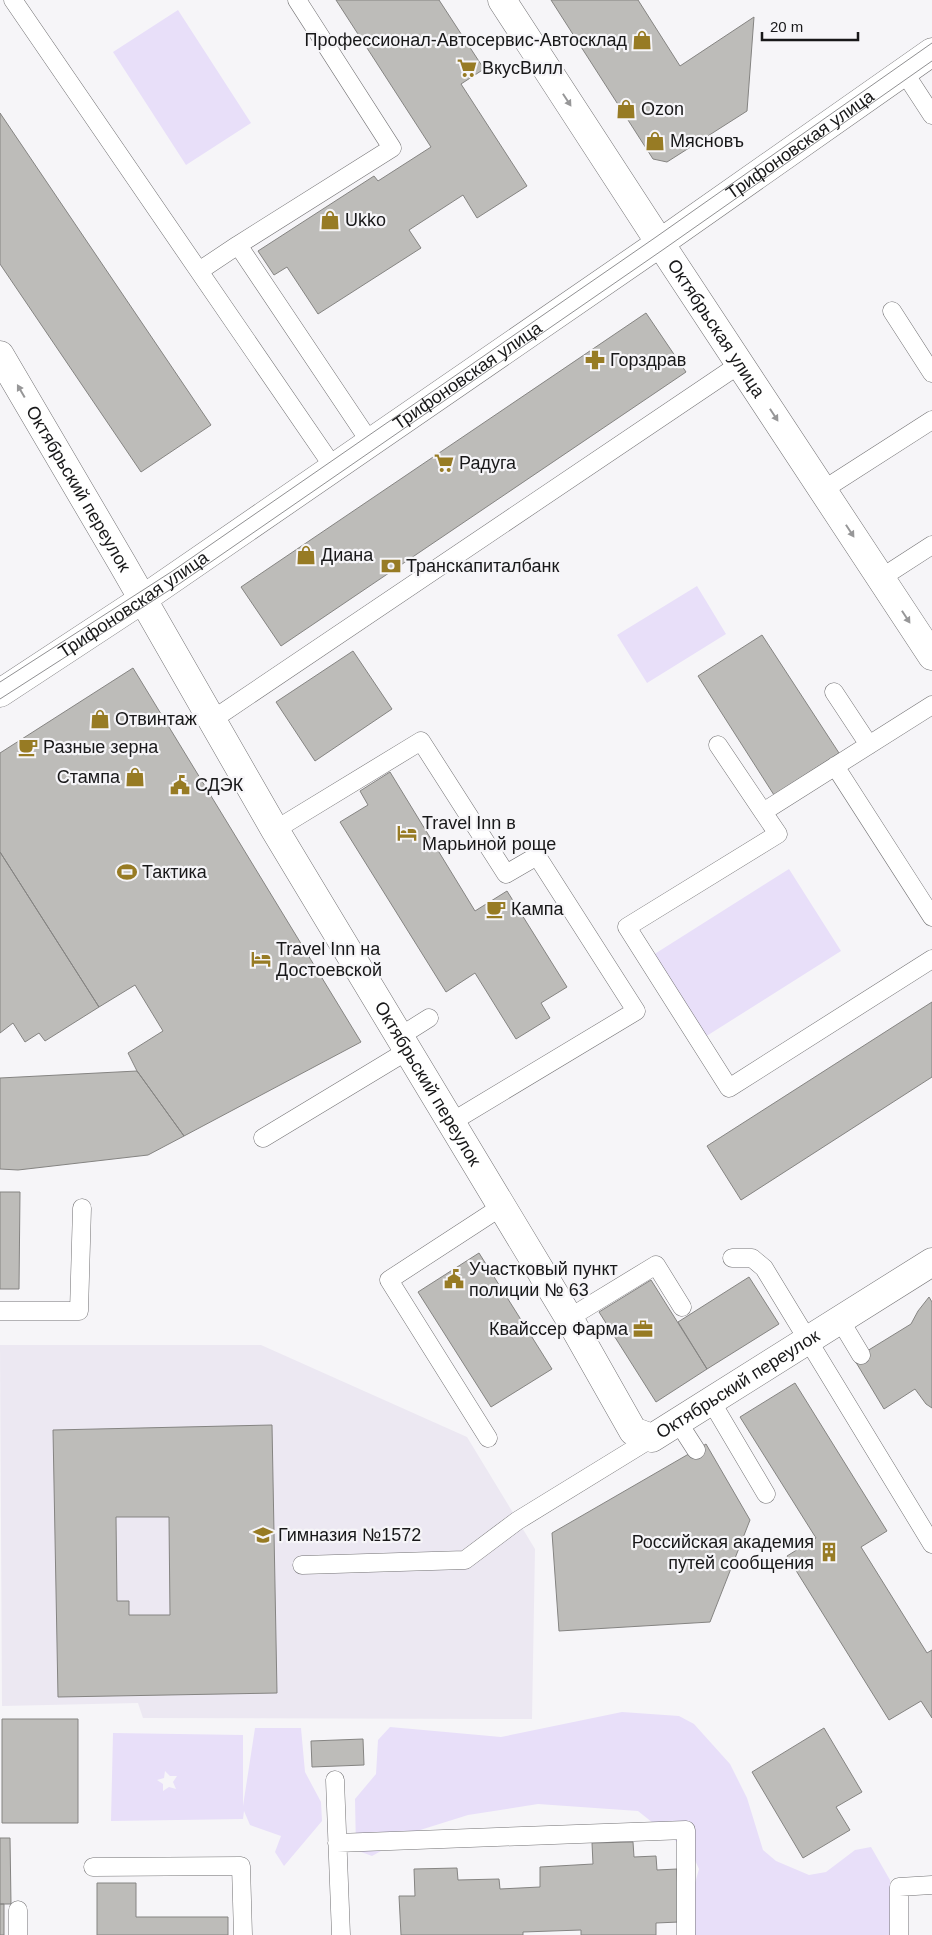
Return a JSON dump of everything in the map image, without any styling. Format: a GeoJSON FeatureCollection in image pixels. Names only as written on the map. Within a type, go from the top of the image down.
{"type":"FeatureCollection","features":[{"type":"Feature","properties":{"kind":"street","name":"Октябрьская улица"},"geometry":{"type":"LineString","coordinates":[[502,0],[932,656]]}},
{"type":"Feature","properties":{"kind":"street","name":"Трифоновская улица"},"geometry":{"type":"LineString","coordinates":[[0,693],[143,600],[660,243],[932,52]]}},
{"type":"Feature","properties":{"kind":"street","name":"Октябрьский переулок"},"geometry":{"type":"LineString","coordinates":[[0,355],[275,830],[569,1318],[634,1431],[652,1438],[932,1262]]}},
{"type":"Feature","properties":{"kind":"lane"},"geometry":{"type":"LineString","coordinates":[[13,0],[334,468]]}},
{"type":"Feature","properties":{"kind":"lane"},"geometry":{"type":"LineString","coordinates":[[199,271],[392,148],[297,0]]}},
{"type":"Feature","properties":{"kind":"lane"},"geometry":{"type":"LineString","coordinates":[[904,72],[932,115]]}},
{"type":"Feature","properties":{"kind":"lane"},"geometry":{"type":"LineString","coordinates":[[238,245],[370,442]]}},
{"type":"Feature","properties":{"kind":"lane"},"geometry":{"type":"LineString","coordinates":[[892,311],[932,373]]}},
{"type":"Feature","properties":{"kind":"lane"},"geometry":{"type":"LineString","coordinates":[[212,720],[740,364]]}},
{"type":"Feature","properties":{"kind":"lane"},"geometry":{"type":"LineString","coordinates":[[823,490],[932,420]]}},
{"type":"Feature","properties":{"kind":"lane"},"geometry":{"type":"LineString","coordinates":[[880,578],[932,546]]}},
{"type":"Feature","properties":{"kind":"lane"},"geometry":{"type":"LineString","coordinates":[[834,692],[869,745]]}},
{"type":"Feature","properties":{"kind":"lane"},"geometry":{"type":"LineString","coordinates":[[763,812],[932,705]]}},
{"type":"Feature","properties":{"kind":"lane"},"geometry":{"type":"LineString","coordinates":[[275,830],[421,741],[506,874],[537,856],[636,1011],[450,1123]]}},
{"type":"Feature","properties":{"kind":"lane"},"geometry":{"type":"LineString","coordinates":[[718,745],[778,834],[627,927],[729,1088],[932,959]]}},
{"type":"Feature","properties":{"kind":"lane"},"geometry":{"type":"LineString","coordinates":[[835,766],[932,917]]}},
{"type":"Feature","properties":{"kind":"lane"},"geometry":{"type":"LineString","coordinates":[[263,1138],[403,1044],[429,1018]]}},
{"type":"Feature","properties":{"kind":"lane"},"geometry":{"type":"LineString","coordinates":[[488,1438],[389,1280],[501,1207]]}},
{"type":"Feature","properties":{"kind":"lane"},"geometry":{"type":"LineString","coordinates":[[0,1311],[79,1311],[82,1208]]}},
{"type":"Feature","properties":{"kind":"lane"},"geometry":{"type":"LineString","coordinates":[[732,1258],[752,1258],[764,1268],[932,1544]]}},
{"type":"Feature","properties":{"kind":"lane"},"geometry":{"type":"LineString","coordinates":[[569,1318],[656,1265],[682,1307]]}},
{"type":"Feature","properties":{"kind":"lane"},"geometry":{"type":"LineString","coordinates":[[840,1320],[861,1355]]}},
{"type":"Feature","properties":{"kind":"lane"},"geometry":{"type":"LineString","coordinates":[[711,1401],[766,1494]]}},
{"type":"Feature","properties":{"kind":"lane"},"geometry":{"type":"LineString","coordinates":[[678,1422],[696,1450]]}},
{"type":"Feature","properties":{"kind":"lane"},"geometry":{"type":"LineString","coordinates":[[302,1565],[465,1560],[517,1521],[652,1438]]}},
{"type":"Feature","properties":{"kind":"lane"},"geometry":{"type":"LineString","coordinates":[[335,1780],[341,1935]]}},
{"type":"Feature","properties":{"kind":"lane"},"geometry":{"type":"LineString","coordinates":[[337,1843],[686,1830],[686,1935]]}},
{"type":"Feature","properties":{"kind":"lane"},"geometry":{"type":"LineString","coordinates":[[93,1867],[241,1866],[243,1935]]}},
{"type":"Feature","properties":{"kind":"lane"},"geometry":{"type":"LineString","coordinates":[[899,1935],[900,1886],[932,1886]]}},
{"type":"Feature","properties":{"kind":"lane"},"geometry":{"type":"LineString","coordinates":[[18,1910],[18,1935]]}},
{"type":"Feature","properties":{"kind":"shaded area"},"geometry":{"type":"Polygon","coordinates":[[[178,10],[251,123],[186,165],[113,52],[178,10]]]}},
{"type":"Feature","properties":{"kind":"shaded area"},"geometry":{"type":"Polygon","coordinates":[[[697,586],[726,634],[647,683],[617,635],[697,586]]]}},
{"type":"Feature","properties":{"kind":"shaded area"},"geometry":{"type":"Polygon","coordinates":[[[789,869],[841,951],[705,1037],[653,955],[789,869]]]}},
{"type":"Feature","properties":{"kind":"shaded area","name":"Гимназия №1572"},"geometry":{"type":"Polygon","coordinates":[[[0,1345],[261,1345],[467,1437],[535,1549],[532,1719],[143,1718],[138,1703],[2,1706],[0,1345]]]}},
{"type":"Feature","properties":{"kind":"shaded area"},"geometry":{"type":"Polygon","coordinates":[[[622,1712],[679,1716],[694,1724],[730,1764],[747,1798],[763,1850],[776,1861],[809,1875],[826,1872],[855,1850],[871,1847],[890,1880],[894,1935],[680,1935],[699,1869],[692,1854],[638,1811],[538,1804],[468,1815],[417,1831],[372,1856],[356,1850],[355,1799],[376,1774],[378,1740],[390,1727],[501,1737],[622,1712]]]}},
{"type":"Feature","properties":{"kind":"shaded area"},"geometry":{"type":"Polygon","coordinates":[[[255,1728],[301,1728],[305,1772],[321,1802],[322,1821],[284,1866],[275,1852],[281,1836],[250,1825],[244,1811],[243,1819],[111,1821],[113,1733],[243,1735],[243,1806],[255,1728]],[[165,1771],[164,1778],[157,1780],[163,1784],[163,1791],[169,1787],[176,1789],[173,1782],[177,1776],[170,1776],[165,1771]]]}},
{"type":"Feature","properties":{"kind":"building"},"geometry":{"type":"Polygon","coordinates":[[[336,0],[439,0],[484,69],[461,84],[527,186],[477,218],[463,195],[409,230],[421,248],[318,314],[287,267],[274,275],[258,251],[374,176],[378,181],[431,147],[336,0]]]}},
{"type":"Feature","properties":{"kind":"building"},"geometry":{"type":"Polygon","coordinates":[[[551,0],[638,0],[680,66],[754,17],[747,111],[667,162],[653,159],[551,0]]]}},
{"type":"Feature","properties":{"kind":"building"},"geometry":{"type":"Polygon","coordinates":[[[0,113],[211,425],[141,472],[0,264],[0,113]]]}},
{"type":"Feature","properties":{"kind":"building"},"geometry":{"type":"Polygon","coordinates":[[[646,313],[686,372],[281,646],[241,587],[646,313]]]}},
{"type":"Feature","properties":{"kind":"building"},"geometry":{"type":"Polygon","coordinates":[[[762,635],[839,753],[774,795],[698,676],[762,635]]]}},
{"type":"Feature","properties":{"kind":"building"},"geometry":{"type":"Polygon","coordinates":[[[353,651],[392,709],[315,761],[276,702],[353,651]]]}},
{"type":"Feature","properties":{"kind":"building"},"geometry":{"type":"Polygon","coordinates":[[[133,668],[361,1042],[184,1136],[137,1071],[128,1053],[163,1031],[135,985],[99,1007],[0,852],[0,753],[133,668]]]}},
{"type":"Feature","properties":{"kind":"building"},"geometry":{"type":"Polygon","coordinates":[[[390,772],[475,911],[507,891],[567,987],[541,1003],[550,1018],[516,1039],[475,973],[446,992],[340,822],[368,805],[360,791],[390,772]]]}},
{"type":"Feature","properties":{"kind":"building"},"geometry":{"type":"Polygon","coordinates":[[[0,852],[99,1007],[45,1041],[39,1033],[25,1042],[13,1023],[0,1033],[0,852]]]}},
{"type":"Feature","properties":{"kind":"building"},"geometry":{"type":"Polygon","coordinates":[[[932,1002],[932,1077],[741,1200],[707,1146],[932,1002]]]}},
{"type":"Feature","properties":{"kind":"building"},"geometry":{"type":"Polygon","coordinates":[[[137,1071],[184,1136],[148,1155],[18,1170],[0,1169],[0,1078],[137,1071]]]}},
{"type":"Feature","properties":{"kind":"building"},"geometry":{"type":"Polygon","coordinates":[[[0,1192],[20,1192],[19,1289],[0,1289],[0,1192]]]}},
{"type":"Feature","properties":{"kind":"building"},"geometry":{"type":"Polygon","coordinates":[[[479,1253],[552,1369],[491,1407],[418,1292],[479,1253]]]}},
{"type":"Feature","properties":{"kind":"building"},"geometry":{"type":"Polygon","coordinates":[[[749,1277],[779,1324],[707,1369],[678,1322],[749,1277]]]}},
{"type":"Feature","properties":{"kind":"building"},"geometry":{"type":"Polygon","coordinates":[[[651,1280],[707,1369],[656,1402],[599,1312],[651,1280]]]}},
{"type":"Feature","properties":{"kind":"building"},"geometry":{"type":"Polygon","coordinates":[[[929,1297],[932,1302],[932,1408],[926,1404],[915,1389],[884,1409],[854,1359],[911,1324],[929,1297]]]}},
{"type":"Feature","properties":{"kind":"building","name":"Российская академия путей сообщения"},"geometry":{"type":"Polygon","coordinates":[[[795,1383],[887,1531],[861,1547],[927,1653],[932,1650],[932,1718],[921,1701],[889,1720],[787,1556],[816,1538],[740,1417],[795,1383]]]}},
{"type":"Feature","properties":{"kind":"building"},"geometry":{"type":"Polygon","coordinates":[[[272,1425],[277,1693],[58,1697],[53,1430],[272,1425]],[[116,1517],[117,1601],[129,1601],[129,1615],[170,1615],[169,1517],[116,1517]]]}},
{"type":"Feature","properties":{"kind":"building"},"geometry":{"type":"Polygon","coordinates":[[[706,1444],[750,1520],[710,1622],[559,1631],[552,1533],[706,1444]]]}},
{"type":"Feature","properties":{"kind":"building"},"geometry":{"type":"Polygon","coordinates":[[[2,1719],[78,1719],[78,1823],[2,1823],[2,1719]]]}},
{"type":"Feature","properties":{"kind":"building"},"geometry":{"type":"Polygon","coordinates":[[[824,1728],[862,1792],[836,1807],[850,1830],[803,1858],[752,1772],[824,1728]]]}},
{"type":"Feature","properties":{"kind":"building"},"geometry":{"type":"Polygon","coordinates":[[[363,1739],[364,1765],[312,1767],[311,1741],[363,1739]]]}},
{"type":"Feature","properties":{"kind":"building"},"geometry":{"type":"Polygon","coordinates":[[[0,1838],[10,1838],[11,1904],[0,1904],[0,1838]]]}},
{"type":"Feature","properties":{"kind":"building"},"geometry":{"type":"Polygon","coordinates":[[[633,1842],[634,1857],[656,1856],[657,1870],[677,1869],[679,1922],[656,1923],[656,1935],[581,1935],[581,1930],[523,1932],[523,1935],[401,1935],[399,1896],[415,1896],[414,1869],[457,1868],[458,1880],[499,1879],[500,1889],[540,1887],[540,1867],[593,1864],[592,1843],[633,1842]]]}},
{"type":"Feature","properties":{"kind":"building"},"geometry":{"type":"Polygon","coordinates":[[[97,1883],[136,1883],[136,1917],[228,1917],[228,1935],[97,1935],[97,1883]]]}},
{"type":"Feature","properties":{"kind":"building"},"geometry":{"type":"Polygon","coordinates":[[[0,1904],[4,1904],[4,1935],[0,1935],[0,1904]]]}},
{"type":"Feature","properties":{"kind":"tram line"},"geometry":{"type":"LineString","coordinates":[[0,682],[171,572],[656,237],[932,43]]}},
{"type":"Feature","properties":{"kind":"tram line"},"geometry":{"type":"LineString","coordinates":[[0,699],[179,584],[664,249],[932,61]]}},
{"type":"Feature","properties":{"kind":"place","name":"Профессионал-Автосервис-Автосклад"},"geometry":{"type":"Point","coordinates":[642,40]}},
{"type":"Feature","properties":{"kind":"place","name":"ВкусВилл"},"geometry":{"type":"Point","coordinates":[467,68]}},
{"type":"Feature","properties":{"kind":"place","name":"Ozon"},"geometry":{"type":"Point","coordinates":[626,109]}},
{"type":"Feature","properties":{"kind":"place","name":"Мясновъ"},"geometry":{"type":"Point","coordinates":[655,141]}},
{"type":"Feature","properties":{"kind":"place","name":"Ukko"},"geometry":{"type":"Point","coordinates":[330,220]}},
{"type":"Feature","properties":{"kind":"place","name":"Горздрав"},"geometry":{"type":"Point","coordinates":[595,360]}},
{"type":"Feature","properties":{"kind":"place","name":"Радуга"},"geometry":{"type":"Point","coordinates":[444,463]}},
{"type":"Feature","properties":{"kind":"place","name":"Диана"},"geometry":{"type":"Point","coordinates":[306,555]}},
{"type":"Feature","properties":{"kind":"place","name":"Транскапиталбанк"},"geometry":{"type":"Point","coordinates":[391,566]}},
{"type":"Feature","properties":{"kind":"place","name":"Отвинтаж"},"geometry":{"type":"Point","coordinates":[100,719]}},
{"type":"Feature","properties":{"kind":"place","name":"Разные зерна"},"geometry":{"type":"Point","coordinates":[28,747]}},
{"type":"Feature","properties":{"kind":"place","name":"Стампа"},"geometry":{"type":"Point","coordinates":[135,777]}},
{"type":"Feature","properties":{"kind":"place","name":"СДЭК"},"geometry":{"type":"Point","coordinates":[180,785]}},
{"type":"Feature","properties":{"kind":"place","name":"Travel Inn в Марьиной роще"},"geometry":{"type":"Point","coordinates":[407,833]}},
{"type":"Feature","properties":{"kind":"place","name":"Тактика"},"geometry":{"type":"Point","coordinates":[127,872]}},
{"type":"Feature","properties":{"kind":"place","name":"Кампа"},"geometry":{"type":"Point","coordinates":[496,909]}},
{"type":"Feature","properties":{"kind":"place","name":"Travel Inn на Достоевской"},"geometry":{"type":"Point","coordinates":[261,959]}},
{"type":"Feature","properties":{"kind":"place","name":"Участковый пункт полиции № 63"},"geometry":{"type":"Point","coordinates":[454,1279]}},
{"type":"Feature","properties":{"kind":"place","name":"Квайссер Фарма"},"geometry":{"type":"Point","coordinates":[643,1329]}},
{"type":"Feature","properties":{"kind":"place","name":"Гимназия №1572"},"geometry":{"type":"Point","coordinates":[263,1535]}},
{"type":"Feature","properties":{"kind":"place","name":"Российская академия путей сообщения"},"geometry":{"type":"Point","coordinates":[829,1552]}}]}
